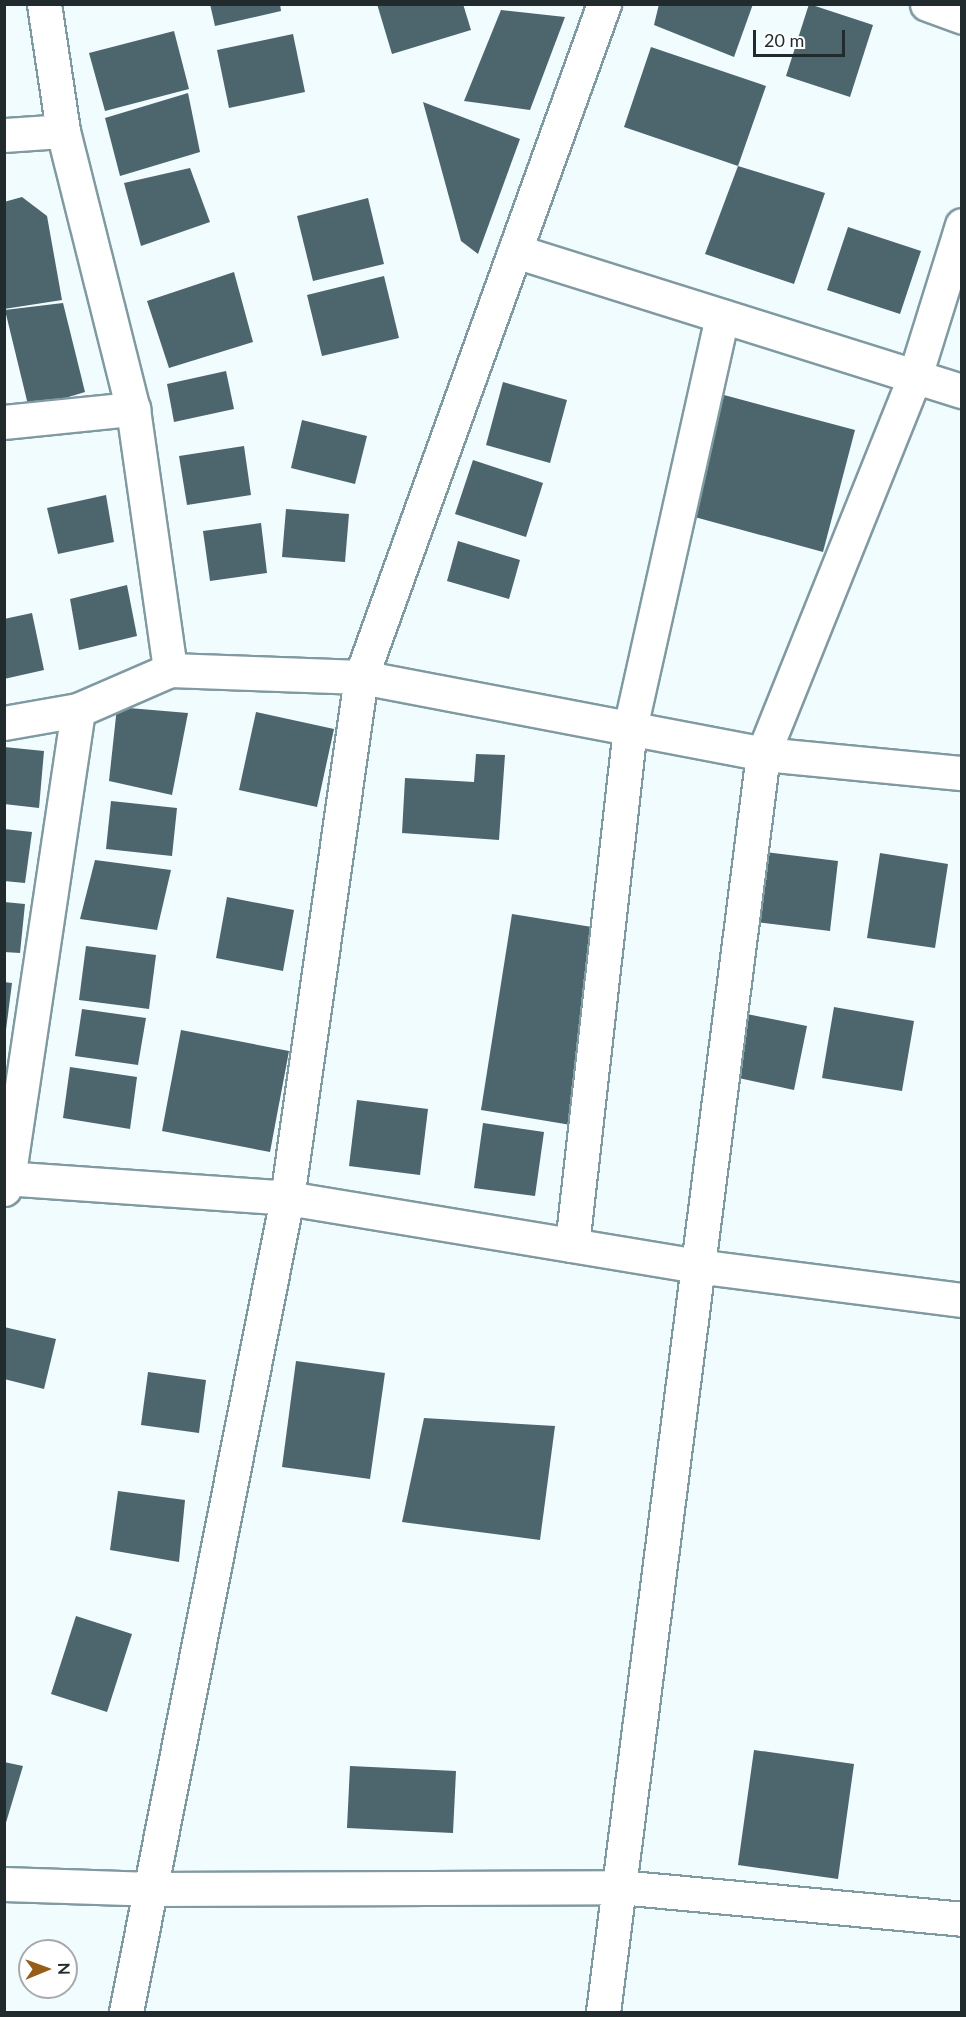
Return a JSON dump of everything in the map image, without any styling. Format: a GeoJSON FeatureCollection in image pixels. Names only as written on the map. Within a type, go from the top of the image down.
{"type":"FeatureCollection","features":[{"type":"Feature","properties":{"kind":"street"},"geometry":{"type":"LineString","coordinates":[[44,4],[63,131],[133,408],[170,670]]}},
{"type":"Feature","properties":{"kind":"street"},"geometry":{"type":"LineString","coordinates":[[126,2013],[287,1198],[361,677],[604,4]]}},
{"type":"Feature","properties":{"kind":"street"},"geometry":{"type":"LineString","coordinates":[[927,4],[962,16]]}},
{"type":"Feature","properties":{"kind":"street"},"geometry":{"type":"LineString","coordinates":[[4,135],[63,131]]}},
{"type":"Feature","properties":{"kind":"street"},"geometry":{"type":"LineString","coordinates":[[603,2013],[762,754],[915,376],[962,225]]}},
{"type":"Feature","properties":{"kind":"street"},"geometry":{"type":"LineString","coordinates":[[514,252],[962,391]]}},
{"type":"Feature","properties":{"kind":"street"},"geometry":{"type":"LineString","coordinates":[[572,1245],[630,728],[722,316]]}},
{"type":"Feature","properties":{"kind":"street"},"geometry":{"type":"LineString","coordinates":[[4,422],[133,408]]}},
{"type":"Feature","properties":{"kind":"street"},"geometry":{"type":"LineString","coordinates":[[4,723],[78,710],[170,670],[361,677],[762,754],[962,773]]}},
{"type":"Feature","properties":{"kind":"street"},"geometry":{"type":"LineString","coordinates":[[78,710],[6,1182],[287,1198],[696,1266],[962,1300]]}},
{"type":"Feature","properties":{"kind":"street"},"geometry":{"type":"LineString","coordinates":[[4,1884],[151,1889],[619,1887],[962,1919]]}},
{"type":"Feature","properties":{"kind":"building"},"geometry":{"type":"Polygon","coordinates":[[[210,4],[280,4],[281,11],[215,26],[210,4]]]}},
{"type":"Feature","properties":{"kind":"building"},"geometry":{"type":"Polygon","coordinates":[[[377,4],[463,4],[471,30],[392,54],[377,4]]]}},
{"type":"Feature","properties":{"kind":"building"},"geometry":{"type":"Polygon","coordinates":[[[659,4],[753,4],[734,57],[654,25],[659,4]]]}},
{"type":"Feature","properties":{"kind":"building"},"geometry":{"type":"Polygon","coordinates":[[[809,4],[873,25],[850,97],[786,76],[809,4]]]}},
{"type":"Feature","properties":{"kind":"building"},"geometry":{"type":"Polygon","coordinates":[[[501,10],[565,17],[530,110],[464,101],[501,10]]]}},
{"type":"Feature","properties":{"kind":"building"},"geometry":{"type":"Polygon","coordinates":[[[174,31],[189,89],[105,111],[89,53],[174,31]]]}},
{"type":"Feature","properties":{"kind":"building"},"geometry":{"type":"Polygon","coordinates":[[[293,34],[305,92],[229,108],[217,50],[293,34]]]}},
{"type":"Feature","properties":{"kind":"building"},"geometry":{"type":"Polygon","coordinates":[[[651,47],[766,86],[738,166],[624,127],[651,47]]]}},
{"type":"Feature","properties":{"kind":"building"},"geometry":{"type":"Polygon","coordinates":[[[188,93],[200,152],[120,176],[105,118],[188,93]]]}},
{"type":"Feature","properties":{"kind":"building"},"geometry":{"type":"Polygon","coordinates":[[[423,102],[520,139],[478,254],[461,241],[423,102]]]}},
{"type":"Feature","properties":{"kind":"building"},"geometry":{"type":"Polygon","coordinates":[[[738,166],[825,193],[794,284],[705,254],[738,166]]]}},
{"type":"Feature","properties":{"kind":"building"},"geometry":{"type":"Polygon","coordinates":[[[190,168],[210,222],[141,246],[124,183],[190,168]]]}},
{"type":"Feature","properties":{"kind":"building"},"geometry":{"type":"Polygon","coordinates":[[[22,197],[47,216],[62,300],[4,309],[4,202],[22,197]]]}},
{"type":"Feature","properties":{"kind":"building"},"geometry":{"type":"Polygon","coordinates":[[[368,198],[384,264],[313,281],[297,216],[368,198]]]}},
{"type":"Feature","properties":{"kind":"building"},"geometry":{"type":"Polygon","coordinates":[[[848,227],[921,251],[900,314],[827,290],[848,227]]]}},
{"type":"Feature","properties":{"kind":"building"},"geometry":{"type":"Polygon","coordinates":[[[234,272],[253,342],[169,368],[147,301],[234,272]]]}},
{"type":"Feature","properties":{"kind":"building"},"geometry":{"type":"Polygon","coordinates":[[[384,276],[399,338],[322,356],[307,295],[384,276]]]}},
{"type":"Feature","properties":{"kind":"building"},"geometry":{"type":"Polygon","coordinates":[[[63,303],[85,392],[29,409],[5,310],[63,303]]]}},
{"type":"Feature","properties":{"kind":"building"},"geometry":{"type":"Polygon","coordinates":[[[226,371],[234,409],[174,422],[167,384],[226,371]]]}},
{"type":"Feature","properties":{"kind":"building"},"geometry":{"type":"Polygon","coordinates":[[[503,382],[567,400],[550,463],[486,445],[503,382]]]}},
{"type":"Feature","properties":{"kind":"building"},"geometry":{"type":"Polygon","coordinates":[[[724,395],[855,430],[823,552],[691,516],[724,395]]]}},
{"type":"Feature","properties":{"kind":"building"},"geometry":{"type":"Polygon","coordinates":[[[302,420],[367,436],[355,484],[291,468],[302,420]]]}},
{"type":"Feature","properties":{"kind":"building"},"geometry":{"type":"Polygon","coordinates":[[[244,446],[251,495],[187,505],[179,456],[244,446]]]}},
{"type":"Feature","properties":{"kind":"building"},"geometry":{"type":"Polygon","coordinates":[[[473,460],[543,483],[526,537],[455,514],[473,460]]]}},
{"type":"Feature","properties":{"kind":"building"},"geometry":{"type":"Polygon","coordinates":[[[106,495],[114,542],[58,554],[47,508],[106,495]]]}},
{"type":"Feature","properties":{"kind":"building"},"geometry":{"type":"Polygon","coordinates":[[[286,509],[349,514],[345,562],[282,557],[286,509]]]}},
{"type":"Feature","properties":{"kind":"building"},"geometry":{"type":"Polygon","coordinates":[[[261,523],[267,573],[210,581],[203,531],[261,523]]]}},
{"type":"Feature","properties":{"kind":"building"},"geometry":{"type":"Polygon","coordinates":[[[458,541],[520,560],[509,599],[447,581],[458,541]]]}},
{"type":"Feature","properties":{"kind":"building"},"geometry":{"type":"Polygon","coordinates":[[[127,585],[137,636],[79,650],[70,599],[127,585]]]}},
{"type":"Feature","properties":{"kind":"building"},"geometry":{"type":"Polygon","coordinates":[[[32,613],[44,670],[4,679],[4,619],[32,613]]]}},
{"type":"Feature","properties":{"kind":"building"},"geometry":{"type":"Polygon","coordinates":[[[117,707],[188,713],[172,795],[109,781],[117,707]]]}},
{"type":"Feature","properties":{"kind":"building"},"geometry":{"type":"Polygon","coordinates":[[[256,712],[334,729],[317,807],[239,790],[256,712]]]}},
{"type":"Feature","properties":{"kind":"building"},"geometry":{"type":"Polygon","coordinates":[[[4,747],[44,751],[39,808],[4,804],[4,747]]]}},
{"type":"Feature","properties":{"kind":"building"},"geometry":{"type":"Polygon","coordinates":[[[476,754],[505,755],[499,840],[402,833],[405,778],[474,782],[476,754]]]}},
{"type":"Feature","properties":{"kind":"building"},"geometry":{"type":"Polygon","coordinates":[[[111,801],[177,808],[172,856],[106,849],[111,801]]]}},
{"type":"Feature","properties":{"kind":"building"},"geometry":{"type":"Polygon","coordinates":[[[4,829],[32,832],[25,883],[4,881],[4,829]]]}},
{"type":"Feature","properties":{"kind":"building"},"geometry":{"type":"Polygon","coordinates":[[[765,852],[838,861],[830,931],[756,922],[765,852]]]}},
{"type":"Feature","properties":{"kind":"building"},"geometry":{"type":"Polygon","coordinates":[[[880,853],[948,864],[935,948],[867,938],[880,853]]]}},
{"type":"Feature","properties":{"kind":"building"},"geometry":{"type":"Polygon","coordinates":[[[95,860],[171,870],[157,930],[80,919],[95,860]]]}},
{"type":"Feature","properties":{"kind":"building"},"geometry":{"type":"Polygon","coordinates":[[[227,897],[294,910],[283,971],[216,958],[227,897]]]}},
{"type":"Feature","properties":{"kind":"building"},"geometry":{"type":"Polygon","coordinates":[[[4,902],[25,904],[20,953],[4,952],[4,902]]]}},
{"type":"Feature","properties":{"kind":"building"},"geometry":{"type":"Polygon","coordinates":[[[512,914],[598,928],[577,1126],[481,1110],[512,914]]]}},
{"type":"Feature","properties":{"kind":"building"},"geometry":{"type":"Polygon","coordinates":[[[86,946],[156,955],[149,1009],[79,1000],[86,946]]]}},
{"type":"Feature","properties":{"kind":"building"},"geometry":{"type":"Polygon","coordinates":[[[4,982],[12,983],[6,1030],[4,1030],[4,982]]]}},
{"type":"Feature","properties":{"kind":"building"},"geometry":{"type":"Polygon","coordinates":[[[834,1007],[914,1021],[902,1091],[822,1078],[834,1007]]]}},
{"type":"Feature","properties":{"kind":"building"},"geometry":{"type":"Polygon","coordinates":[[[82,1009],[146,1018],[138,1065],[75,1056],[82,1009]]]}},
{"type":"Feature","properties":{"kind":"building"},"geometry":{"type":"Polygon","coordinates":[[[747,1014],[807,1026],[794,1090],[734,1077],[747,1014]]]}},
{"type":"Feature","properties":{"kind":"building"},"geometry":{"type":"Polygon","coordinates":[[[181,1030],[289,1051],[270,1152],[162,1131],[181,1030]]]}},
{"type":"Feature","properties":{"kind":"building"},"geometry":{"type":"Polygon","coordinates":[[[70,1067],[137,1077],[130,1129],[63,1118],[70,1067]]]}},
{"type":"Feature","properties":{"kind":"building"},"geometry":{"type":"Polygon","coordinates":[[[357,1100],[428,1109],[420,1175],[349,1166],[357,1100]]]}},
{"type":"Feature","properties":{"kind":"building"},"geometry":{"type":"Polygon","coordinates":[[[483,1123],[544,1132],[535,1196],[474,1188],[483,1123]]]}},
{"type":"Feature","properties":{"kind":"building"},"geometry":{"type":"Polygon","coordinates":[[[4,1327],[56,1339],[44,1389],[4,1379],[4,1327]]]}},
{"type":"Feature","properties":{"kind":"building"},"geometry":{"type":"Polygon","coordinates":[[[296,1361],[385,1373],[370,1479],[282,1467],[296,1361]]]}},
{"type":"Feature","properties":{"kind":"building"},"geometry":{"type":"Polygon","coordinates":[[[148,1372],[206,1380],[199,1433],[141,1425],[148,1372]]]}},
{"type":"Feature","properties":{"kind":"building"},"geometry":{"type":"Polygon","coordinates":[[[424,1418],[555,1426],[540,1540],[402,1522],[424,1418]]]}},
{"type":"Feature","properties":{"kind":"building"},"geometry":{"type":"Polygon","coordinates":[[[118,1491],[185,1500],[179,1562],[110,1550],[118,1491]]]}},
{"type":"Feature","properties":{"kind":"building"},"geometry":{"type":"Polygon","coordinates":[[[76,1616],[132,1634],[107,1712],[51,1694],[76,1616]]]}},
{"type":"Feature","properties":{"kind":"building"},"geometry":{"type":"Polygon","coordinates":[[[754,1750],[854,1764],[838,1879],[738,1865],[754,1750]]]}},
{"type":"Feature","properties":{"kind":"building"},"geometry":{"type":"Polygon","coordinates":[[[4,1762],[23,1766],[5,1826],[4,1826],[4,1762]]]}},
{"type":"Feature","properties":{"kind":"building"},"geometry":{"type":"Polygon","coordinates":[[[350,1766],[456,1771],[453,1833],[347,1828],[350,1766]]]}}]}
